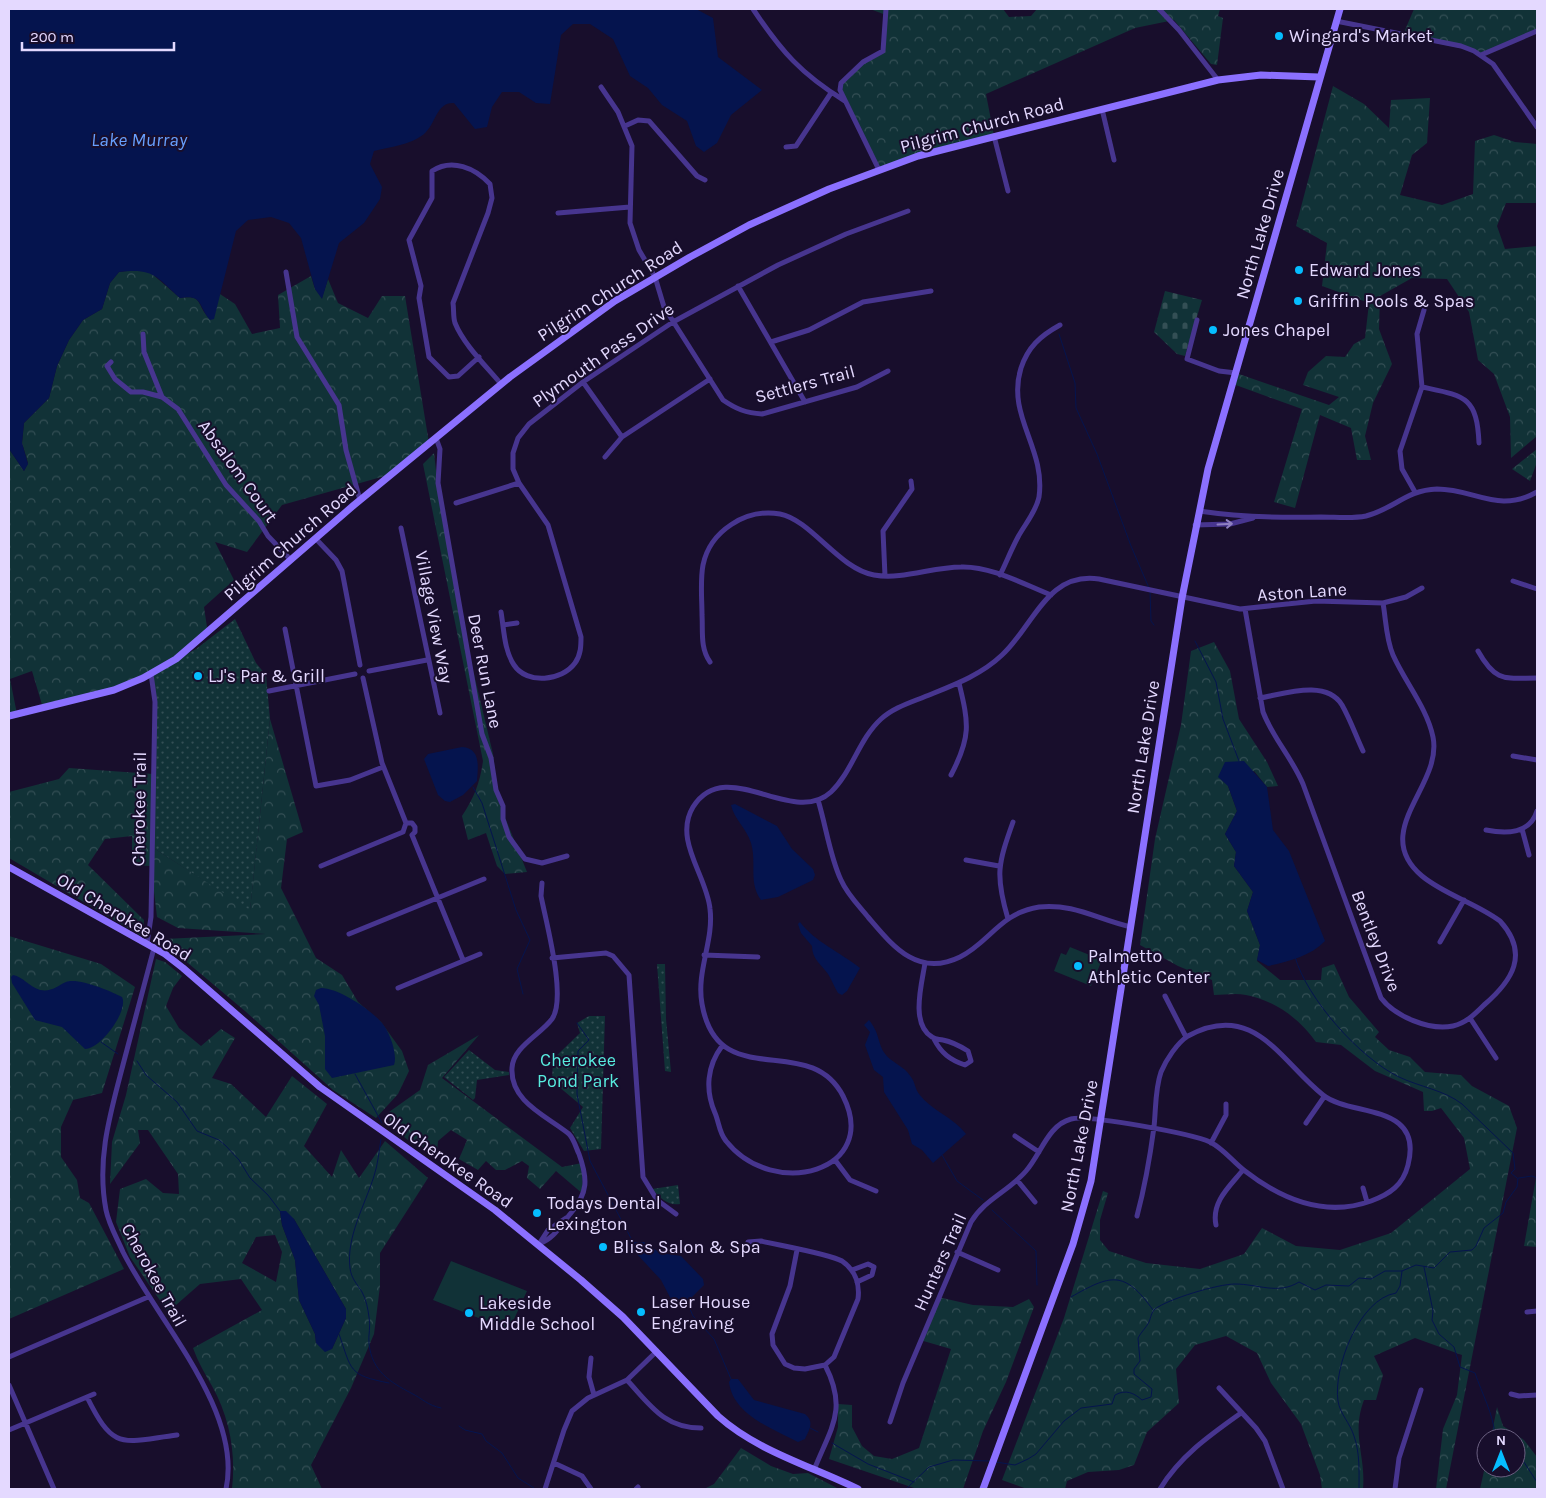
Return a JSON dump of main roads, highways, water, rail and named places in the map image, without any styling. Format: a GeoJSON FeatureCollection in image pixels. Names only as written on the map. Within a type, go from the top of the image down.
{"type":"FeatureCollection","features":[{"type":"Feature","properties":{"kind":"water","name":"Lake Murray"},"geometry":{"type":"Polygon","coordinates":[[[9,9],[696,9],[713,18],[718,57],[762,90],[731,115],[717,143],[704,152],[696,146],[687,121],[662,105],[648,88],[630,76],[613,39],[590,24],[573,24],[561,35],[550,104],[536,103],[519,92],[502,92],[492,107],[487,127],[475,129],[454,103],[448,104],[440,109],[429,128],[421,136],[402,144],[374,151],[370,164],[382,187],[380,199],[364,223],[339,243],[322,299],[315,289],[301,238],[289,223],[271,217],[248,220],[236,231],[214,319],[210,320],[199,302],[193,298],[180,298],[153,275],[140,271],[119,272],[110,283],[102,309],[83,320],[69,340],[57,366],[49,398],[24,423],[22,443],[28,464],[24,471],[9,449],[9,9]]]}},
{"type":"Feature","properties":{"kind":"water"},"geometry":{"type":"Polygon","coordinates":[[[462,747],[472,751],[477,759],[477,781],[463,795],[450,802],[445,801],[438,795],[424,759],[428,754],[462,747]]]}},
{"type":"Feature","properties":{"kind":"water"},"geometry":{"type":"Polygon","coordinates":[[[1244,761],[1267,787],[1273,830],[1289,851],[1325,941],[1313,951],[1291,960],[1268,966],[1257,960],[1260,945],[1247,911],[1253,892],[1234,866],[1236,852],[1225,834],[1237,811],[1228,786],[1218,777],[1225,762],[1244,761]]]}},
{"type":"Feature","properties":{"kind":"water"},"geometry":{"type":"Polygon","coordinates":[[[735,804],[777,826],[792,849],[813,869],[815,875],[813,880],[778,897],[761,900],[755,887],[753,850],[747,833],[731,805],[735,804]]]}},
{"type":"Feature","properties":{"kind":"water"},"geometry":{"type":"Polygon","coordinates":[[[800,922],[820,941],[860,968],[847,991],[842,995],[838,993],[828,974],[815,958],[812,946],[801,933],[798,924],[800,922]]]}},
{"type":"Feature","properties":{"kind":"water"},"geometry":{"type":"Polygon","coordinates":[[[13,975],[40,990],[51,989],[66,982],[78,981],[110,991],[122,997],[123,1003],[118,1019],[99,1043],[85,1049],[62,1027],[35,1020],[12,983],[11,977],[13,975]]]}},
{"type":"Feature","properties":{"kind":"water"},"geometry":{"type":"Polygon","coordinates":[[[321,988],[345,995],[369,1011],[381,1022],[392,1042],[395,1055],[394,1065],[332,1078],[325,1069],[325,1036],[319,1005],[314,996],[316,990],[321,988]]]}},
{"type":"Feature","properties":{"kind":"water"},"geometry":{"type":"Polygon","coordinates":[[[869,1020],[883,1051],[908,1073],[924,1100],[955,1123],[966,1134],[933,1163],[922,1150],[912,1144],[908,1130],[884,1092],[883,1077],[874,1070],[865,1045],[870,1032],[864,1025],[869,1020]]]}},
{"type":"Feature","properties":{"kind":"water"},"geometry":{"type":"Polygon","coordinates":[[[280,1211],[286,1211],[294,1219],[346,1309],[346,1318],[332,1349],[325,1352],[316,1343],[315,1334],[299,1300],[295,1260],[282,1225],[280,1211]]]}},
{"type":"Feature","properties":{"kind":"water"},"geometry":{"type":"Polygon","coordinates":[[[633,1242],[644,1242],[660,1253],[681,1256],[703,1279],[704,1285],[687,1302],[674,1305],[661,1280],[635,1252],[633,1242]]]}},
{"type":"Feature","properties":{"kind":"water"},"geometry":{"type":"Polygon","coordinates":[[[731,1379],[738,1379],[754,1400],[805,1414],[810,1423],[805,1439],[798,1442],[766,1426],[746,1412],[732,1393],[729,1382],[731,1379]]]}},
{"type":"Feature","properties":{"kind":"waterway"},"geometry":{"type":"LineString","coordinates":[[1059,334],[1075,383],[1076,408],[1097,454],[1131,546],[1149,588]]}},
{"type":"Feature","properties":{"kind":"waterway"},"geometry":{"type":"LineString","coordinates":[[1150,591],[1151,621],[1154,625]]}},
{"type":"Feature","properties":{"kind":"waterway"},"geometry":{"type":"LineString","coordinates":[[1195,641],[1216,682],[1223,719],[1239,761]]}},
{"type":"Feature","properties":{"kind":"waterway"},"geometry":{"type":"LineString","coordinates":[[473,787],[482,803],[516,910],[530,940],[517,969],[523,994]]}},
{"type":"Feature","properties":{"kind":"waterway"},"geometry":{"type":"LineString","coordinates":[[1295,957],[1311,991],[1337,1026],[1352,1042],[1384,1068],[1399,1077],[1448,1095],[1462,1104],[1513,1153],[1515,1169],[1511,1173],[1517,1178]]}},
{"type":"Feature","properties":{"kind":"waterway"},"geometry":{"type":"LineString","coordinates":[[577,1023],[589,1040],[578,1051],[577,1094],[590,1161],[633,1242]]}},
{"type":"Feature","properties":{"kind":"waterway"},"geometry":{"type":"LineString","coordinates":[[101,1042],[118,1054]]}},
{"type":"Feature","properties":{"kind":"waterway"},"geometry":{"type":"LineString","coordinates":[[137,1061],[146,1075],[177,1102],[197,1131],[219,1140],[226,1146],[239,1160],[250,1178],[268,1195],[280,1211]]}},
{"type":"Feature","properties":{"kind":"waterway"},"geometry":{"type":"LineString","coordinates":[[355,1074],[382,1123]]}},
{"type":"Feature","properties":{"kind":"waterway"},"geometry":{"type":"LineString","coordinates":[[381,1139],[375,1171],[353,1233],[350,1256],[351,1272],[366,1301],[370,1320],[369,1344],[378,1368],[389,1380],[429,1404],[441,1408]]}},
{"type":"Feature","properties":{"kind":"waterway"},"geometry":{"type":"LineString","coordinates":[[942,1155],[957,1181],[983,1200]]}},
{"type":"Feature","properties":{"kind":"waterway"},"geometry":{"type":"LineString","coordinates":[[1519,1178],[1532,1176],[1537,1178]]}},
{"type":"Feature","properties":{"kind":"waterway"},"geometry":{"type":"LineString","coordinates":[[996,1462],[1015,1465],[1036,1454],[1064,1421],[1081,1408],[1112,1404],[1115,1395],[1123,1392],[1136,1395],[1142,1400],[1151,1397],[1152,1389],[1134,1374],[1134,1369],[1140,1361],[1138,1338],[1148,1324],[1155,1309],[1161,1305],[1217,1286],[1243,1284],[1283,1288],[1299,1282],[1315,1290],[1326,1285],[1349,1286],[1359,1278],[1371,1279],[1385,1271],[1402,1271],[1416,1265],[1434,1268],[1450,1252],[1472,1250],[1476,1246],[1484,1228],[1503,1213],[1506,1202],[1517,1187],[1518,1178]]}},
{"type":"Feature","properties":{"kind":"waterway"},"geometry":{"type":"LineString","coordinates":[[992,1210],[1036,1251],[1037,1285]]}},
{"type":"Feature","properties":{"kind":"waterway"},"geometry":{"type":"LineString","coordinates":[[1424,1267],[1433,1311],[1432,1320],[1439,1334],[1454,1347],[1460,1367],[1475,1373],[1490,1411],[1494,1428]]}},
{"type":"Feature","properties":{"kind":"waterway"},"geometry":{"type":"LineString","coordinates":[[1359,1489],[1359,1462],[1356,1442],[1338,1401],[1340,1371],[1344,1354],[1360,1321],[1383,1298],[1396,1293],[1400,1286],[1402,1271]]}},
{"type":"Feature","properties":{"kind":"waterway"},"geometry":{"type":"LineString","coordinates":[[1071,1297],[1096,1284],[1116,1280],[1125,1282],[1133,1288],[1153,1310]]}},
{"type":"Feature","properties":{"kind":"waterway"},"geometry":{"type":"LineString","coordinates":[[687,1302],[693,1316],[714,1339],[731,1379]]}},
{"type":"Feature","properties":{"kind":"waterway"},"geometry":{"type":"LineString","coordinates":[[339,1334],[353,1369],[366,1377],[389,1383]]}},
{"type":"Feature","properties":{"kind":"waterway"},"geometry":{"type":"LineString","coordinates":[[459,1426],[465,1430],[482,1434],[486,1441],[502,1453],[518,1478],[534,1488]]}},
{"type":"Feature","properties":{"kind":"waterway"},"geometry":{"type":"LineString","coordinates":[[810,1428],[818,1432]]}},
{"type":"Feature","properties":{"kind":"waterway"},"geometry":{"type":"LineString","coordinates":[[832,1443],[868,1464],[914,1482]]}},
{"type":"Feature","properties":{"kind":"waterway"},"geometry":{"type":"LineString","coordinates":[[906,1489],[929,1467],[953,1460],[989,1461]]}},
{"type":"Feature","properties":{"kind":"waterway"},"geometry":{"type":"LineString","coordinates":[[1526,1465],[1537,1482]]}},
{"type":"Feature","properties":{"kind":"place","name":"Wingard's Market"},"geometry":{"type":"Point","coordinates":[1279,36]}},
{"type":"Feature","properties":{"kind":"place","name":"Edward Jones"},"geometry":{"type":"Point","coordinates":[1299,270]}},
{"type":"Feature","properties":{"kind":"place","name":"Griffin Pools & Spas"},"geometry":{"type":"Point","coordinates":[1298,301]}},
{"type":"Feature","properties":{"kind":"place","name":"Jones Chapel"},"geometry":{"type":"Point","coordinates":[1213,330]}},
{"type":"Feature","properties":{"kind":"place","name":"LJ's Par & Grill"},"geometry":{"type":"Point","coordinates":[198,676]}},
{"type":"Feature","properties":{"kind":"place","name":"Palmetto Athletic Center"},"geometry":{"type":"Point","coordinates":[1078,966]}},
{"type":"Feature","properties":{"kind":"place","name":"Todays Dental Lexington"},"geometry":{"type":"Point","coordinates":[537,1213]}},
{"type":"Feature","properties":{"kind":"place","name":"Bliss Salon & Spa"},"geometry":{"type":"Point","coordinates":[603,1247]}},
{"type":"Feature","properties":{"kind":"place","name":"Laser House Engraving"},"geometry":{"type":"Point","coordinates":[641,1312]}},
{"type":"Feature","properties":{"kind":"place","name":"Lakeside Middle School"},"geometry":{"type":"Point","coordinates":[469,1313]}},
{"type":"Feature","properties":{"kind":"park label","name":"Cherokee Pond Park"},"geometry":{"type":"Point","coordinates":[578,1070]}}]}
